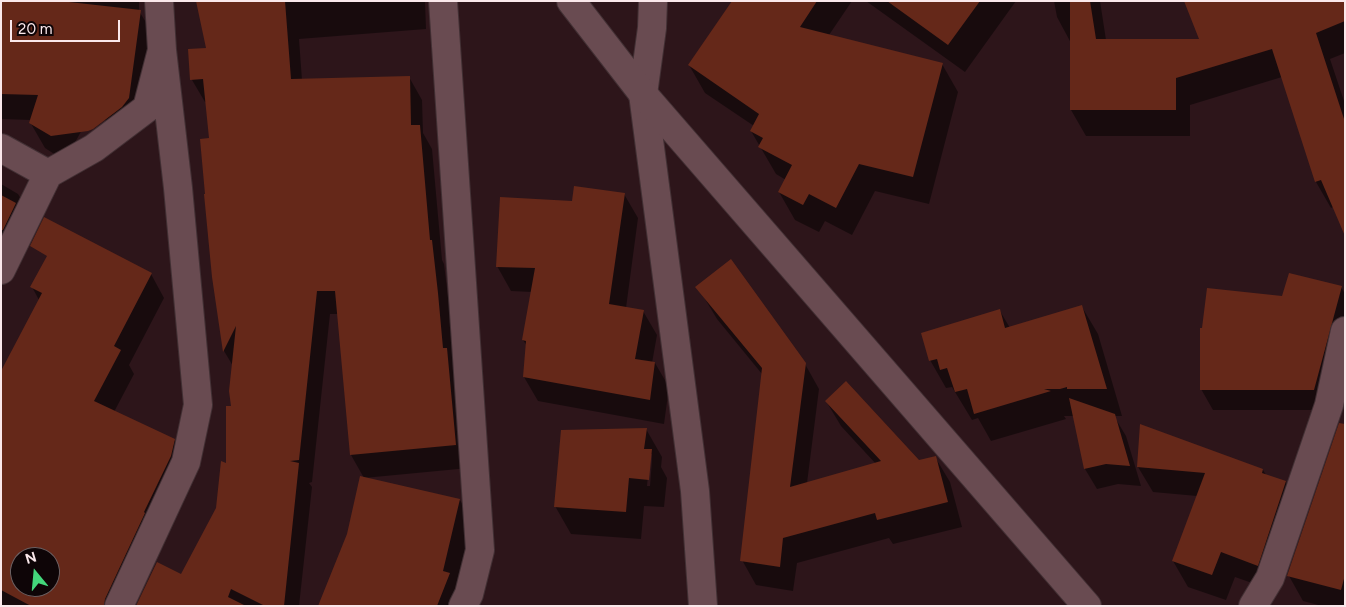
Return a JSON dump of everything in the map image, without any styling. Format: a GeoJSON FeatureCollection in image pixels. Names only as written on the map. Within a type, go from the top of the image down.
{"type":"FeatureCollection","features":[{"type":"Feature","properties":{"kind":"street"},"geometry":{"type":"LineString","coordinates":[[119,606],[186,462],[198,405],[178,188],[162,50],[159,1]]}},
{"type":"Feature","properties":{"kind":"street"},"geometry":{"type":"LineString","coordinates":[[443,1],[480,550],[469,594],[463,606]]}},
{"type":"Feature","properties":{"kind":"street"},"geometry":{"type":"LineString","coordinates":[[571,1],[643,94],[1087,606]]}},
{"type":"Feature","properties":{"kind":"street"},"geometry":{"type":"LineString","coordinates":[[653,1],[652,28],[643,94],[695,491],[703,606]]}},
{"type":"Feature","properties":{"kind":"street"},"geometry":{"type":"LineString","coordinates":[[1,270],[48,174],[94,148],[147,108],[162,50]]}},
{"type":"Feature","properties":{"kind":"street"},"geometry":{"type":"LineString","coordinates":[[1,148],[48,174]]}},
{"type":"Feature","properties":{"kind":"street"},"geometry":{"type":"LineString","coordinates":[[1253,606],[1270,578],[1329,405],[1345,330]]}},
{"type":"Feature","properties":{"kind":"building"},"geometry":{"type":"Polygon","coordinates":[[[1,1],[60,1],[141,10],[129,98],[122,107],[88,131],[51,136],[29,123],[38,95],[1,94],[1,1]]]}},
{"type":"Feature","properties":{"kind":"building"},"geometry":{"type":"Polygon","coordinates":[[[196,1],[285,1],[291,79],[410,76],[411,125],[420,125],[430,240],[432,240],[443,348],[447,348],[456,445],[350,455],[335,291],[317,291],[299,460],[290,461],[299,463],[284,606],[265,606],[231,589],[228,597],[246,606],[136,606],[157,562],[181,574],[216,508],[221,461],[226,463],[226,406],[231,406],[229,391],[236,326],[223,352],[212,277],[204,194],[200,139],[209,138],[203,79],[190,80],[188,49],[206,48],[196,1]]]}},
{"type":"Feature","properties":{"kind":"building"},"geometry":{"type":"Polygon","coordinates":[[[732,1],[817,1],[800,27],[943,63],[913,177],[859,164],[836,208],[809,194],[803,205],[778,192],[792,165],[758,147],[763,138],[750,131],[759,114],[688,65],[732,1]]]}},
{"type":"Feature","properties":{"kind":"building"},"geometry":{"type":"Polygon","coordinates":[[[887,1],[980,1],[948,45],[887,1]]]}},
{"type":"Feature","properties":{"kind":"building"},"geometry":{"type":"Polygon","coordinates":[[[1070,1],[1090,1],[1096,39],[1199,39],[1184,1],[1345,1],[1345,21],[1316,33],[1345,122],[1345,236],[1321,180],[1315,182],[1272,49],[1176,78],[1176,110],[1070,110],[1070,1]]]}},
{"type":"Feature","properties":{"kind":"building"},"geometry":{"type":"Polygon","coordinates":[[[574,186],[625,193],[609,304],[644,310],[635,359],[655,362],[650,400],[523,377],[526,341],[522,340],[535,268],[496,267],[500,197],[572,201],[574,186]]]}},
{"type":"Feature","properties":{"kind":"building"},"geometry":{"type":"Polygon","coordinates":[[[1,195],[16,203],[3,230],[1,230],[1,195]]]}},
{"type":"Feature","properties":{"kind":"building"},"geometry":{"type":"Polygon","coordinates":[[[44,217],[152,273],[114,346],[121,350],[94,401],[175,439],[171,456],[105,599],[104,606],[31,606],[14,597],[60,597],[60,547],[10,547],[10,595],[1,590],[1,371],[42,293],[30,287],[47,256],[30,246],[44,217]]]}},
{"type":"Feature","properties":{"kind":"building"},"geometry":{"type":"Polygon","coordinates":[[[731,259],[806,363],[790,487],[881,461],[825,401],[846,381],[919,460],[936,456],[948,502],[877,520],[875,513],[783,538],[780,567],[740,561],[762,368],[695,287],[731,259]]]}},
{"type":"Feature","properties":{"kind":"building"},"geometry":{"type":"Polygon","coordinates":[[[1289,273],[1342,286],[1314,390],[1200,390],[1200,328],[1202,328],[1207,288],[1282,296],[1289,273]]]}},
{"type":"Feature","properties":{"kind":"building"},"geometry":{"type":"Polygon","coordinates":[[[1082,305],[1107,389],[1067,389],[1067,387],[1044,389],[1051,391],[974,414],[967,389],[955,392],[947,368],[940,370],[937,359],[929,361],[921,333],[1000,309],[1005,328],[1082,305]]]}},
{"type":"Feature","properties":{"kind":"building"},"geometry":{"type":"Polygon","coordinates":[[[1069,398],[1115,414],[1130,466],[1106,464],[1084,469],[1069,398]]]}},
{"type":"Feature","properties":{"kind":"building"},"geometry":{"type":"Polygon","coordinates":[[[1339,423],[1345,424],[1345,575],[1341,590],[1287,576],[1339,423]]]}},
{"type":"Feature","properties":{"kind":"building"},"geometry":{"type":"Polygon","coordinates":[[[1140,424],[1263,469],[1262,473],[1286,481],[1258,566],[1221,552],[1212,575],[1172,561],[1205,473],[1137,467],[1140,424]]]}},
{"type":"Feature","properties":{"kind":"building"},"geometry":{"type":"Polygon","coordinates":[[[647,428],[644,449],[652,449],[649,480],[629,478],[626,512],[554,507],[561,430],[647,428]]]}},
{"type":"Feature","properties":{"kind":"building"},"geometry":{"type":"Polygon","coordinates":[[[360,476],[460,499],[443,571],[450,573],[437,606],[318,606],[347,534],[360,476]]]}}]}
